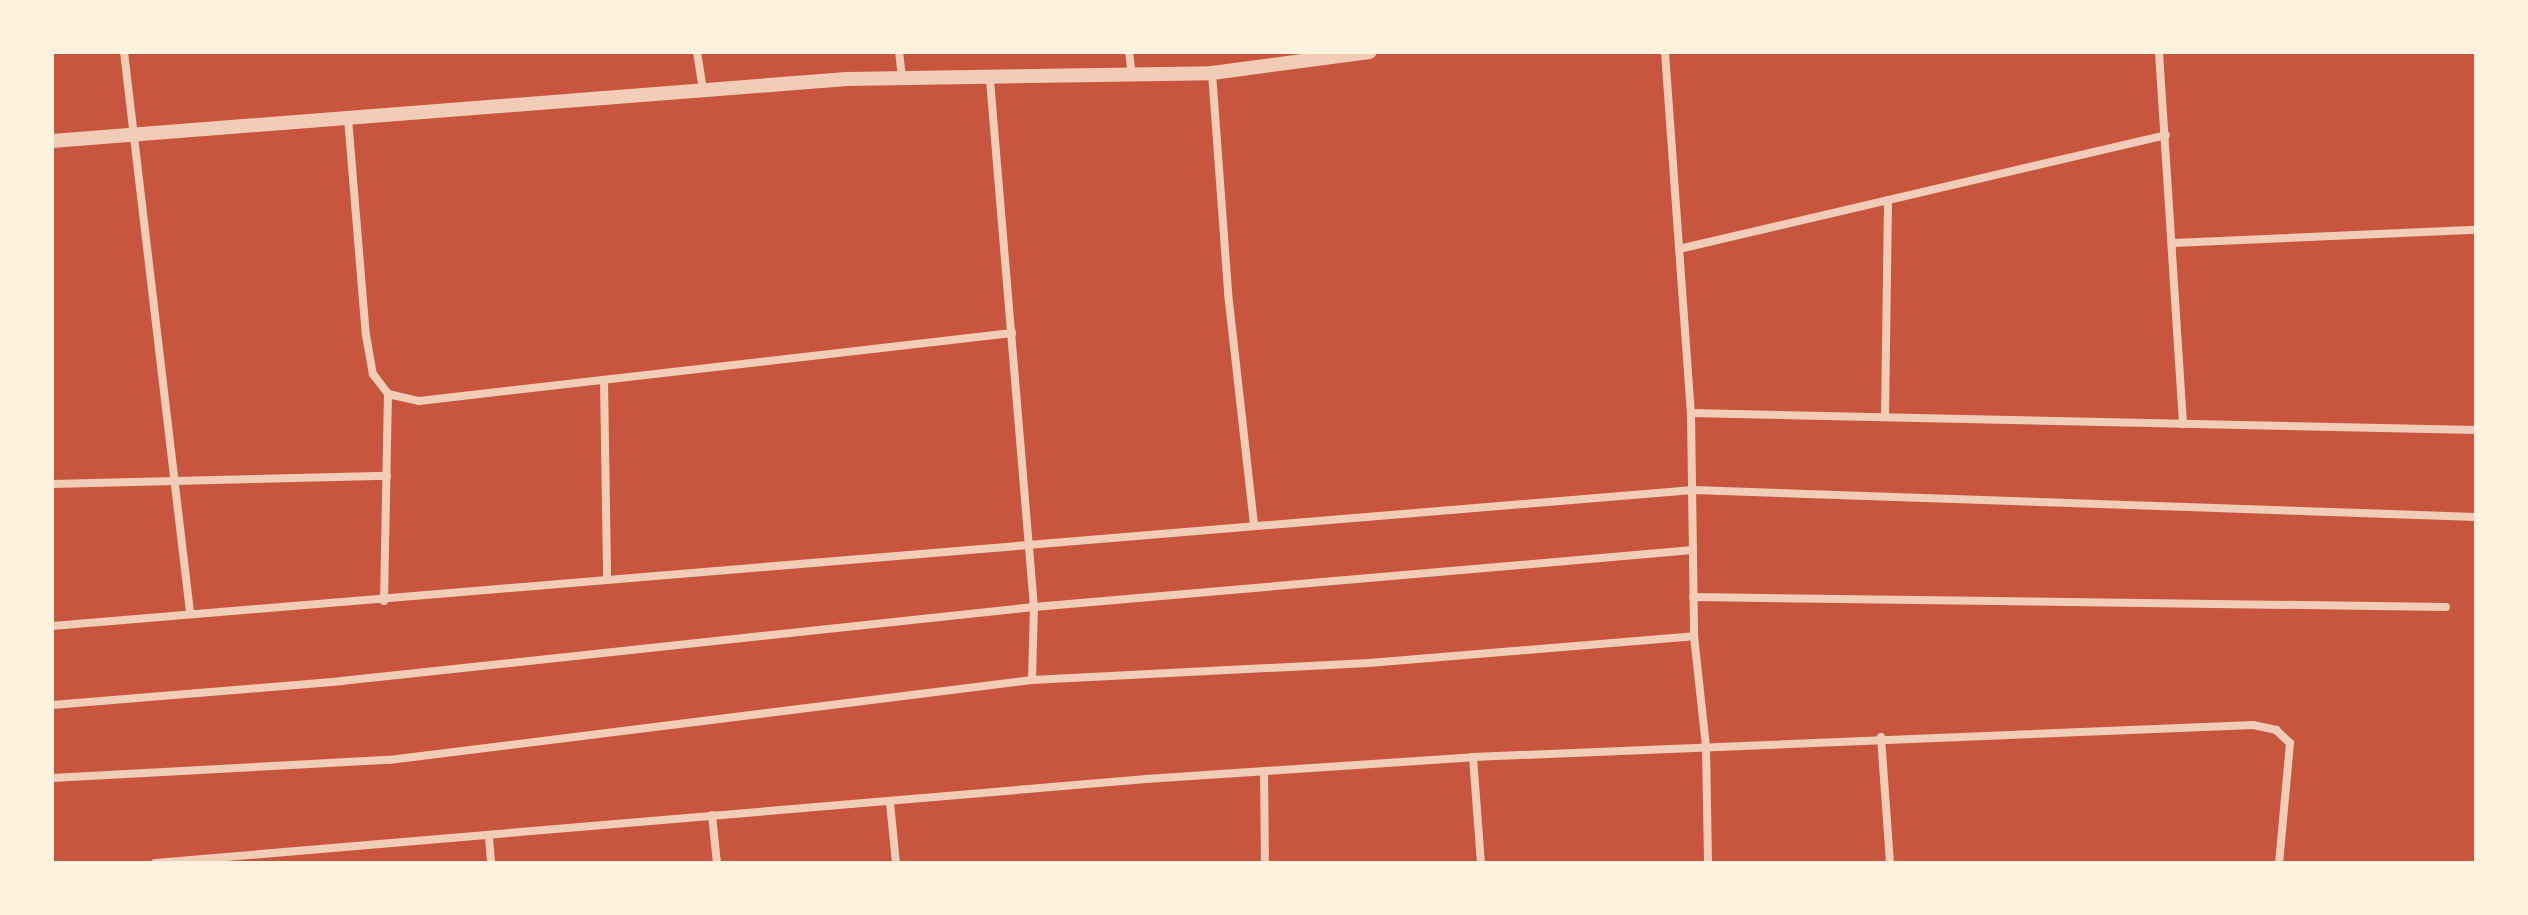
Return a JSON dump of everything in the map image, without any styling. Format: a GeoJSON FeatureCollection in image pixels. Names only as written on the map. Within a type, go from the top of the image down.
{"type":"FeatureCollection","features":[{"type":"Feature","properties":{"kind":"street"},"geometry":{"type":"LineString","coordinates":[[124,52],[190,612]]}},
{"type":"Feature","properties":{"kind":"street"},"geometry":{"type":"LineString","coordinates":[[697,52],[703,89]]}},
{"type":"Feature","properties":{"kind":"street"},"geometry":{"type":"LineString","coordinates":[[899,52],[902,77]]}},
{"type":"Feature","properties":{"kind":"street"},"geometry":{"type":"LineString","coordinates":[[1129,52],[1132,78]]}},
{"type":"Feature","properties":{"kind":"street"},"geometry":{"type":"LineString","coordinates":[[52,141],[348,115],[902,77],[990,80],[1132,78],[1212,73],[1370,52]]}},
{"type":"Feature","properties":{"kind":"street"},"geometry":{"type":"LineString","coordinates":[[1665,52],[1691,413],[1694,636],[1706,747],[1708,863]]}},
{"type":"Feature","properties":{"kind":"street"},"geometry":{"type":"LineString","coordinates":[[2159,52],[2183,424]]}},
{"type":"Feature","properties":{"kind":"street"},"geometry":{"type":"LineString","coordinates":[[1212,73],[1228,293],[1254,525]]}},
{"type":"Feature","properties":{"kind":"street"},"geometry":{"type":"LineString","coordinates":[[990,80],[1034,607],[1032,680]]}},
{"type":"Feature","properties":{"kind":"street"},"geometry":{"type":"LineString","coordinates":[[348,115],[366,335],[373,374],[388,394],[384,601]]}},
{"type":"Feature","properties":{"kind":"street"},"geometry":{"type":"LineString","coordinates":[[1679,249],[2166,135]]}},
{"type":"Feature","properties":{"kind":"street"},"geometry":{"type":"LineString","coordinates":[[1885,417],[1888,200]]}},
{"type":"Feature","properties":{"kind":"street"},"geometry":{"type":"LineString","coordinates":[[2173,243],[2476,230]]}},
{"type":"Feature","properties":{"kind":"street"},"geometry":{"type":"LineString","coordinates":[[388,394],[419,401],[1012,333]]}},
{"type":"Feature","properties":{"kind":"street"},"geometry":{"type":"LineString","coordinates":[[604,380],[607,578]]}},
{"type":"Feature","properties":{"kind":"street"},"geometry":{"type":"LineString","coordinates":[[1691,413],[2476,430]]}},
{"type":"Feature","properties":{"kind":"street"},"geometry":{"type":"LineString","coordinates":[[52,484],[387,476]]}},
{"type":"Feature","properties":{"kind":"street"},"geometry":{"type":"LineString","coordinates":[[52,626],[190,612],[384,601],[607,578],[1029,547],[1254,525],[1693,490],[2476,517]]}},
{"type":"Feature","properties":{"kind":"street"},"geometry":{"type":"LineString","coordinates":[[52,705],[341,681],[1034,607],[1693,550]]}},
{"type":"Feature","properties":{"kind":"street"},"geometry":{"type":"LineString","coordinates":[[1693,597],[2446,607]]}},
{"type":"Feature","properties":{"kind":"street"},"geometry":{"type":"LineString","coordinates":[[52,778],[389,760],[1032,680],[1369,663],[1694,636]]}},
{"type":"Feature","properties":{"kind":"street"},"geometry":{"type":"LineString","coordinates":[[155,863],[270,851],[489,838],[712,815],[1473,757],[1881,737],[2253,725],[2276,730],[2290,743],[2291,765],[2279,863]]}},
{"type":"Feature","properties":{"kind":"street"},"geometry":{"type":"LineString","coordinates":[[1881,737],[1890,863]]}},
{"type":"Feature","properties":{"kind":"street"},"geometry":{"type":"LineString","coordinates":[[1473,757],[1481,863]]}},
{"type":"Feature","properties":{"kind":"street"},"geometry":{"type":"LineString","coordinates":[[1264,771],[1265,863]]}},
{"type":"Feature","properties":{"kind":"street"},"geometry":{"type":"LineString","coordinates":[[890,803],[896,863]]}},
{"type":"Feature","properties":{"kind":"street"},"geometry":{"type":"LineString","coordinates":[[712,815],[717,863]]}},
{"type":"Feature","properties":{"kind":"street"},"geometry":{"type":"LineString","coordinates":[[489,838],[491,863]]}},
{"type":"Feature","properties":{"kind":"street"},"geometry":{"type":"LineString","coordinates":[[270,851],[271,863]]}}]}
